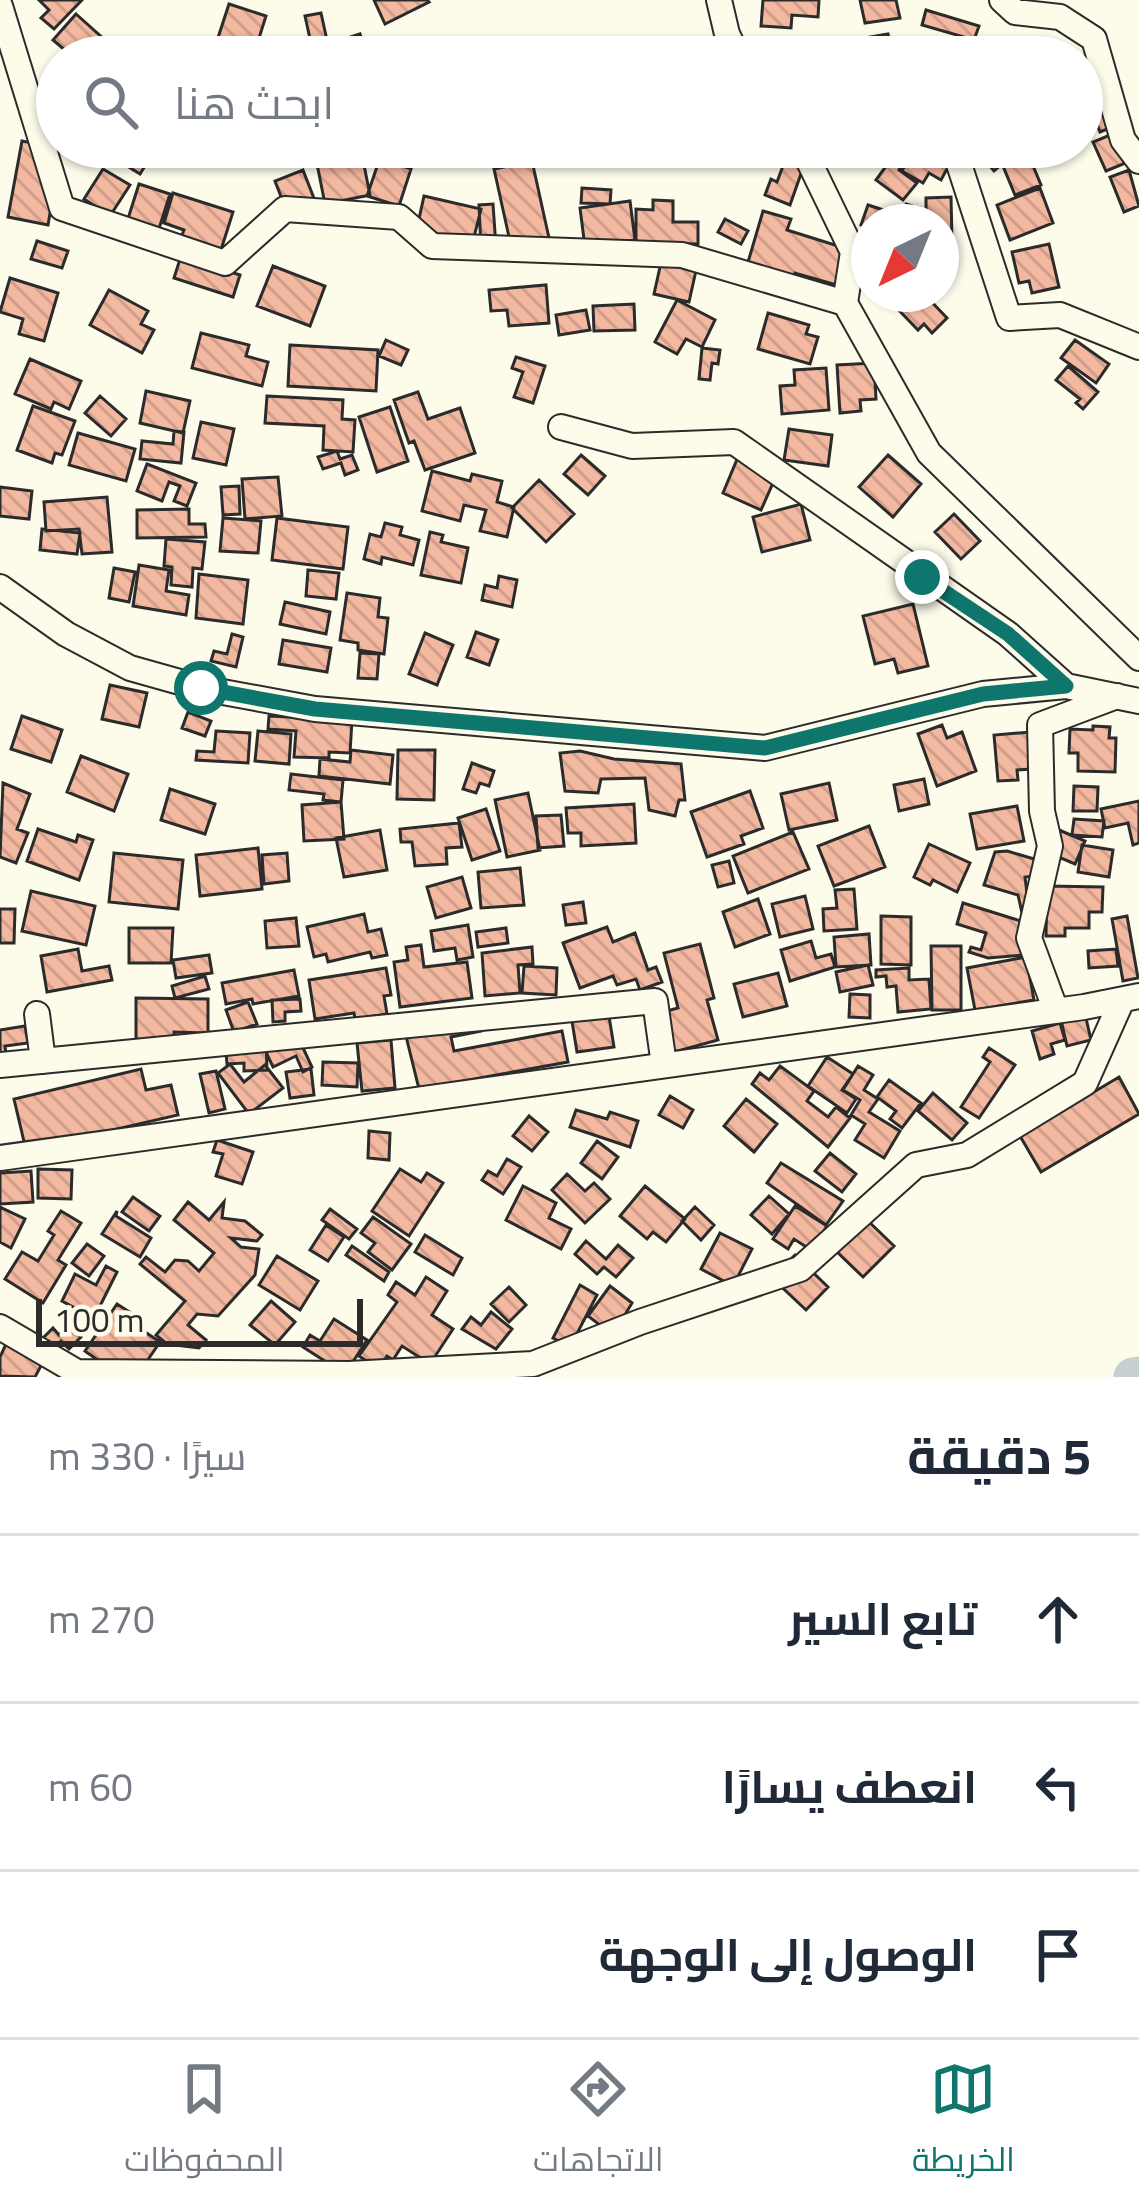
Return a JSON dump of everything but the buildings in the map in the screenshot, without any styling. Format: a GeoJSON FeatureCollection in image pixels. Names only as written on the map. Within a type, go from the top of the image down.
{"type":"FeatureCollection","features":[{"type":"Feature","properties":{"kind":"street"},"geometry":{"type":"LineString","coordinates":[[719,0],[728,36]]}},
{"type":"Feature","properties":{"kind":"street"},"geometry":{"type":"LineString","coordinates":[[1002,0],[1016,12],[1060,17],[1089,36]]}},
{"type":"Feature","properties":{"kind":"street"},"geometry":{"type":"LineString","coordinates":[[0,6],[36,123]]}},
{"type":"Feature","properties":{"kind":"street"},"geometry":{"type":"LineString","coordinates":[[1103,70],[1123,140],[1139,161]]}},
{"type":"Feature","properties":{"kind":"street"},"geometry":{"type":"LineString","coordinates":[[50,168],[62,208],[226,262],[285,209],[399,217],[432,246],[682,255],[845,303]]}},
{"type":"Feature","properties":{"kind":"street"},"geometry":{"type":"LineString","coordinates":[[812,168],[853,252],[845,303],[929,453],[1139,658]]}},
{"type":"Feature","properties":{"kind":"street"},"geometry":{"type":"LineString","coordinates":[[960,168],[1009,318],[1060,315],[1139,346]]}},
{"type":"Feature","properties":{"kind":"street"},"geometry":{"type":"LineString","coordinates":[[561,427],[632,446],[734,442],[1008,634],[1066,686]]}},
{"type":"Feature","properties":{"kind":"street"},"geometry":{"type":"LineString","coordinates":[[0,587],[66,634],[130,668],[201,688],[315,709],[765,748],[983,694],[1066,686],[1129,698]]}},
{"type":"Feature","properties":{"kind":"street"},"geometry":{"type":"LineString","coordinates":[[1056,1011],[1029,938],[1050,846],[1042,811],[1040,725],[1129,698]]}},
{"type":"Feature","properties":{"kind":"street"},"geometry":{"type":"LineString","coordinates":[[0,1158],[1130,998]]}},
{"type":"Feature","properties":{"kind":"street"},"geometry":{"type":"LineString","coordinates":[[0,1327],[77,1372],[349,1374],[533,1364],[640,1322],[800,1269],[916,1165],[967,1155],[1085,1083],[1130,998]]}},
{"type":"Feature","properties":{"kind":"street"},"geometry":{"type":"LineString","coordinates":[[0,1065],[655,1001],[664,1065]]}},
{"type":"Feature","properties":{"kind":"street"},"geometry":{"type":"LineString","coordinates":[[37,1014],[43,1061]]}},
{"type":"Feature","properties":{"kind":"waterway"},"geometry":{"type":"LineString","coordinates":[[1133,1377],[1139,1376]]}},
{"type":"Feature","properties":{"kind":"route"},"geometry":{"type":"LineString","coordinates":[[201,688],[315,709],[765,748],[983,694],[1066,686],[1008,634],[922,577]]}}]}
